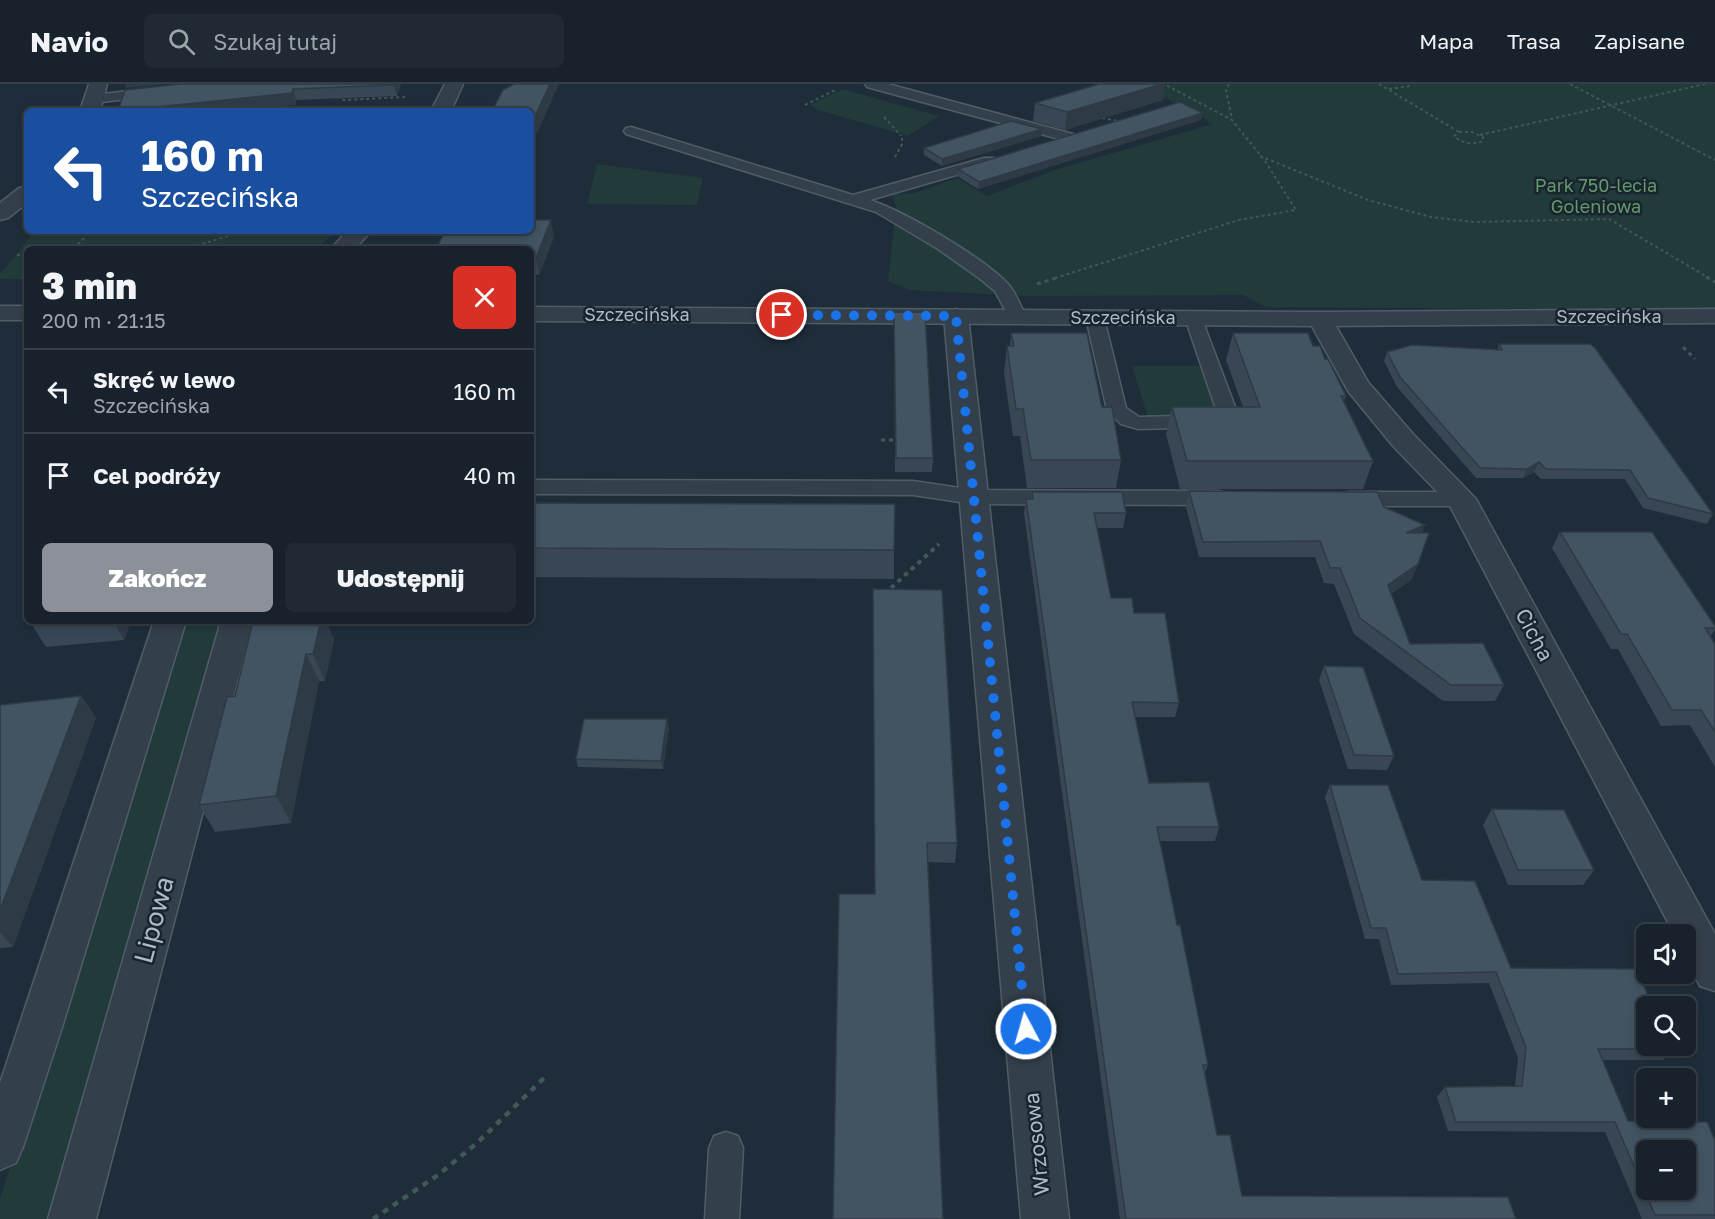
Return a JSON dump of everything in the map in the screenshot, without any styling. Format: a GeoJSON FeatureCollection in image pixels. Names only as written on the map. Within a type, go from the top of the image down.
{"type":"FeatureCollection","features":[{"type":"Feature","properties":{"kind":"street"},"geometry":{"type":"LineString","coordinates":[[442,108],[454,84]]}},
{"type":"Feature","properties":{"kind":"street"},"geometry":{"type":"LineString","coordinates":[[0,213],[24,195]]}},
{"type":"Feature","properties":{"kind":"street"},"geometry":{"type":"LineString","coordinates":[[345,246],[357,234]]}},
{"type":"Feature","properties":{"kind":"street"},"geometry":{"type":"LineString","coordinates":[[0,313],[24,314]]}},
{"type":"Feature","properties":{"kind":"street","name":"Szczecińska"},"geometry":{"type":"LineString","coordinates":[[534,314],[1320,319],[1715,316]]}},
{"type":"Feature","properties":{"kind":"street","name":"Wrzosowa"},"geometry":{"type":"LineString","coordinates":[[956,316],[1045,1219]]}},
{"type":"Feature","properties":{"kind":"street","name":"Cicha"},"geometry":{"type":"LineString","coordinates":[[1320,319],[1357,385],[1403,440],[1461,499],[1715,973]]}},
{"type":"Feature","properties":{"kind":"street"},"geometry":{"type":"LineString","coordinates":[[0,1148],[43,1021],[169,624]]}},
{"type":"Feature","properties":{"kind":"street","name":"Lipowa"},"geometry":{"type":"LineString","coordinates":[[72,1219],[236,624]]}},
{"type":"Feature","properties":{"kind":"lane"},"geometry":{"type":"LineString","coordinates":[[872,84],[1068,137]]}},
{"type":"Feature","properties":{"kind":"lane"},"geometry":{"type":"LineString","coordinates":[[94,98],[173,90]]}},
{"type":"Feature","properties":{"kind":"lane"},"geometry":{"type":"LineString","coordinates":[[1035,147],[1118,121]]}},
{"type":"Feature","properties":{"kind":"lane"},"geometry":{"type":"LineString","coordinates":[[630,130],[882,209],[909,223],[985,274],[1002,288],[1017,317]]}},
{"type":"Feature","properties":{"kind":"lane"},"geometry":{"type":"LineString","coordinates":[[852,200],[1003,156]]}},
{"type":"Feature","properties":{"kind":"lane"},"geometry":{"type":"LineString","coordinates":[[1095,318],[1117,410],[1128,420],[1138,423],[1210,422],[1224,417],[1227,412],[1194,318]]}},
{"type":"Feature","properties":{"kind":"lane"},"geometry":{"type":"LineString","coordinates":[[534,487],[913,488],[974,497],[1234,498]]}},
{"type":"Feature","properties":{"kind":"lane"},"geometry":{"type":"LineString","coordinates":[[1330,499],[1461,499]]}},
{"type":"Feature","properties":{"kind":"lane"},"geometry":{"type":"LineString","coordinates":[[722,1219],[726,1148]]}},
{"type":"Feature","properties":{"kind":"path"},"geometry":{"type":"LineString","coordinates":[[1036,284],[1239,220],[1296,210],[1260,156],[1232,120],[1164,84]]}},
{"type":"Feature","properties":{"kind":"path"},"geometry":{"type":"LineString","coordinates":[[1229,84],[1226,91],[1232,120]]}},
{"type":"Feature","properties":{"kind":"path"},"geometry":{"type":"LineString","coordinates":[[1379,84],[1459,132],[1480,135],[1706,84]]}},
{"type":"Feature","properties":{"kind":"path"},"geometry":{"type":"LineString","coordinates":[[1570,84],[1715,160]]}},
{"type":"Feature","properties":{"kind":"path"},"geometry":{"type":"LineString","coordinates":[[348,87],[342,86],[339,98],[344,100],[405,97]]}},
{"type":"Feature","properties":{"kind":"path"},"geometry":{"type":"LineString","coordinates":[[1388,89],[1410,86]]}},
{"type":"Feature","properties":{"kind":"path"},"geometry":{"type":"LineString","coordinates":[[805,105],[837,89]]}},
{"type":"Feature","properties":{"kind":"path"},"geometry":{"type":"LineString","coordinates":[[1098,117],[1118,121]]}},
{"type":"Feature","properties":{"kind":"path"},"geometry":{"type":"LineString","coordinates":[[1459,132],[1455,134],[1455,138],[1470,143],[1484,141],[1480,135]]}},
{"type":"Feature","properties":{"kind":"path"},"geometry":{"type":"LineString","coordinates":[[1260,156],[1368,200],[1431,217],[1474,222],[1609,219],[1715,282]]}},
{"type":"Feature","properties":{"kind":"path"},"geometry":{"type":"LineString","coordinates":[[77,246],[87,234]]}},
{"type":"Feature","properties":{"kind":"path"},"geometry":{"type":"LineString","coordinates":[[195,246],[235,234]]}},
{"type":"Feature","properties":{"kind":"path"},"geometry":{"type":"LineString","coordinates":[[17,255],[24,254]]}},
{"type":"Feature","properties":{"kind":"path"},"geometry":{"type":"LineString","coordinates":[[1682,346],[1695,359]]}},
{"type":"Feature","properties":{"kind":"path"},"geometry":{"type":"LineString","coordinates":[[881,440],[902,441]]}},
{"type":"Feature","properties":{"kind":"path"},"geometry":{"type":"LineString","coordinates":[[891,588],[943,541]]}},
{"type":"Feature","properties":{"kind":"path"},"geometry":{"type":"LineString","coordinates":[[373,1219],[438,1175],[477,1143],[544,1078]]}},
{"type":"Feature","properties":{"kind":"green space","name":"Park 750-lecia Goleniowa"},"geometry":{"type":"Polygon","coordinates":[[[1150,84],[1715,84],[1715,310],[1266,307],[1243,295],[1026,296],[909,290],[888,281],[896,207],[892,194],[915,193],[957,178],[987,196],[1055,170],[1213,124],[1149,89],[1150,84]]]}},
{"type":"Feature","properties":{"kind":"green space"},"geometry":{"type":"Polygon","coordinates":[[[842,89],[939,116],[908,136],[818,110],[810,105],[842,89]]]}},
{"type":"Feature","properties":{"kind":"green space"},"geometry":{"type":"Polygon","coordinates":[[[597,164],[703,178],[697,205],[587,204],[597,164]]]}},
{"type":"Feature","properties":{"kind":"green space"},"geometry":{"type":"Polygon","coordinates":[[[33,234],[334,234],[320,246],[24,246],[24,279],[0,279],[0,274],[33,234]]]}},
{"type":"Feature","properties":{"kind":"green space"},"geometry":{"type":"Polygon","coordinates":[[[1132,366],[1201,366],[1218,411],[1204,418],[1148,417],[1132,366]]]}},
{"type":"Feature","properties":{"kind":"green space"},"geometry":{"type":"Polygon","coordinates":[[[184,624],[224,624],[51,1219],[0,1219],[0,1199],[184,624]]]}},
{"type":"Feature","properties":{"kind":"building"},"geometry":{"type":"Polygon","coordinates":[[[181,84],[394,84],[293,89],[292,93],[147,108],[119,108],[125,90],[181,84]]]}},
{"type":"Feature","properties":{"kind":"building"},"geometry":{"type":"Polygon","coordinates":[[[514,84],[550,84],[534,119],[534,108],[494,108],[503,90],[514,84]]]}},
{"type":"Feature","properties":{"kind":"building"},"geometry":{"type":"Polygon","coordinates":[[[1099,84],[1162,84],[1067,112],[1035,103],[1099,84]]]}},
{"type":"Feature","properties":{"kind":"building"},"geometry":{"type":"Polygon","coordinates":[[[1180,102],[1203,113],[979,182],[958,169],[1180,102]]]}},
{"type":"Feature","properties":{"kind":"building"},"geometry":{"type":"Polygon","coordinates":[[[1011,121],[1042,129],[942,159],[924,148],[1011,121]]]}},
{"type":"Feature","properties":{"kind":"building"},"geometry":{"type":"Polygon","coordinates":[[[534,220],[551,220],[536,258],[534,258],[534,246],[438,246],[444,234],[534,234],[534,220]]]}},
{"type":"Feature","properties":{"kind":"building"},"geometry":{"type":"Polygon","coordinates":[[[894,312],[925,312],[933,458],[896,458],[894,312]]]}},
{"type":"Feature","properties":{"kind":"building"},"geometry":{"type":"Polygon","coordinates":[[[1011,333],[1087,333],[1102,407],[1112,407],[1121,460],[1031,460],[1023,409],[1016,409],[1007,346],[1014,346],[1011,333]]]}},
{"type":"Feature","properties":{"kind":"building"},"geometry":{"type":"Polygon","coordinates":[[[1233,333],[1308,333],[1313,346],[1320,346],[1325,359],[1328,359],[1346,396],[1341,396],[1373,461],[1187,461],[1172,407],[1260,407],[1233,333]]]}},
{"type":"Feature","properties":{"kind":"building"},"geometry":{"type":"Polygon","coordinates":[[[1499,344],[1590,344],[1713,514],[1648,498],[1630,470],[1546,469],[1539,462],[1527,469],[1480,468],[1400,377],[1387,352],[1412,345],[1502,350],[1499,344]]]}},
{"type":"Feature","properties":{"kind":"building"},"geometry":{"type":"Polygon","coordinates":[[[1189,491],[1377,492],[1384,507],[1425,525],[1406,533],[1429,533],[1418,564],[1388,585],[1410,644],[1483,643],[1504,685],[1451,685],[1360,618],[1340,568],[1330,568],[1320,541],[1203,542],[1189,491]]]}},
{"type":"Feature","properties":{"kind":"building"},"geometry":{"type":"Polygon","coordinates":[[[1032,492],[1122,492],[1126,513],[1094,513],[1111,598],[1132,598],[1134,613],[1165,613],[1179,703],[1132,702],[1149,783],[1209,782],[1219,827],[1157,827],[1177,925],[1180,925],[1208,1065],[1203,1065],[1217,1135],[1230,1135],[1242,1196],[1508,1197],[1516,1219],[1126,1219],[1026,499],[1033,499],[1032,492]]]}},
{"type":"Feature","properties":{"kind":"building"},"geometry":{"type":"Polygon","coordinates":[[[534,503],[895,504],[894,550],[534,548],[534,503]]]}},
{"type":"Feature","properties":{"kind":"building"},"geometry":{"type":"Polygon","coordinates":[[[1560,532],[1652,532],[1715,626],[1715,628],[1705,628],[1715,644],[1715,732],[1701,710],[1672,710],[1627,634],[1621,634],[1560,532]]]}},
{"type":"Feature","properties":{"kind":"building"},"geometry":{"type":"Polygon","coordinates":[[[873,589],[942,590],[957,843],[927,843],[943,1219],[833,1219],[839,894],[875,894],[873,589]]]}},
{"type":"Feature","properties":{"kind":"building"},"geometry":{"type":"Polygon","coordinates":[[[252,624],[320,624],[313,654],[306,654],[276,796],[199,805],[227,697],[235,696],[252,624]]]}},
{"type":"Feature","properties":{"kind":"building"},"geometry":{"type":"Polygon","coordinates":[[[1324,666],[1363,667],[1394,756],[1354,755],[1324,666]]]}},
{"type":"Feature","properties":{"kind":"building"},"geometry":{"type":"Polygon","coordinates":[[[81,696],[0,910],[0,705],[81,696]]]}},
{"type":"Feature","properties":{"kind":"building"},"geometry":{"type":"Polygon","coordinates":[[[584,719],[667,719],[661,761],[576,759],[584,719]]]}},
{"type":"Feature","properties":{"kind":"building"},"geometry":{"type":"Polygon","coordinates":[[[1330,785],[1388,785],[1422,880],[1475,881],[1511,968],[1636,969],[1636,984],[1643,984],[1648,996],[1636,996],[1636,1049],[1598,1049],[1628,1121],[1636,1121],[1636,1128],[1696,1128],[1696,1122],[1707,1122],[1715,1140],[1715,1215],[1655,1215],[1649,1200],[1696,1200],[1696,1140],[1636,1140],[1636,1171],[1615,1122],[1456,1122],[1445,1087],[1522,1086],[1526,1047],[1496,972],[1398,974],[1386,928],[1371,928],[1330,785]]]}},
{"type":"Feature","properties":{"kind":"building"},"geometry":{"type":"Polygon","coordinates":[[[1492,809],[1564,810],[1594,870],[1518,870],[1492,809]]]}},
{"type":"Feature","properties":{"kind":"route"},"geometry":{"type":"LineString","coordinates":[[782,315],[956,316],[1026,1029]]}}]}
